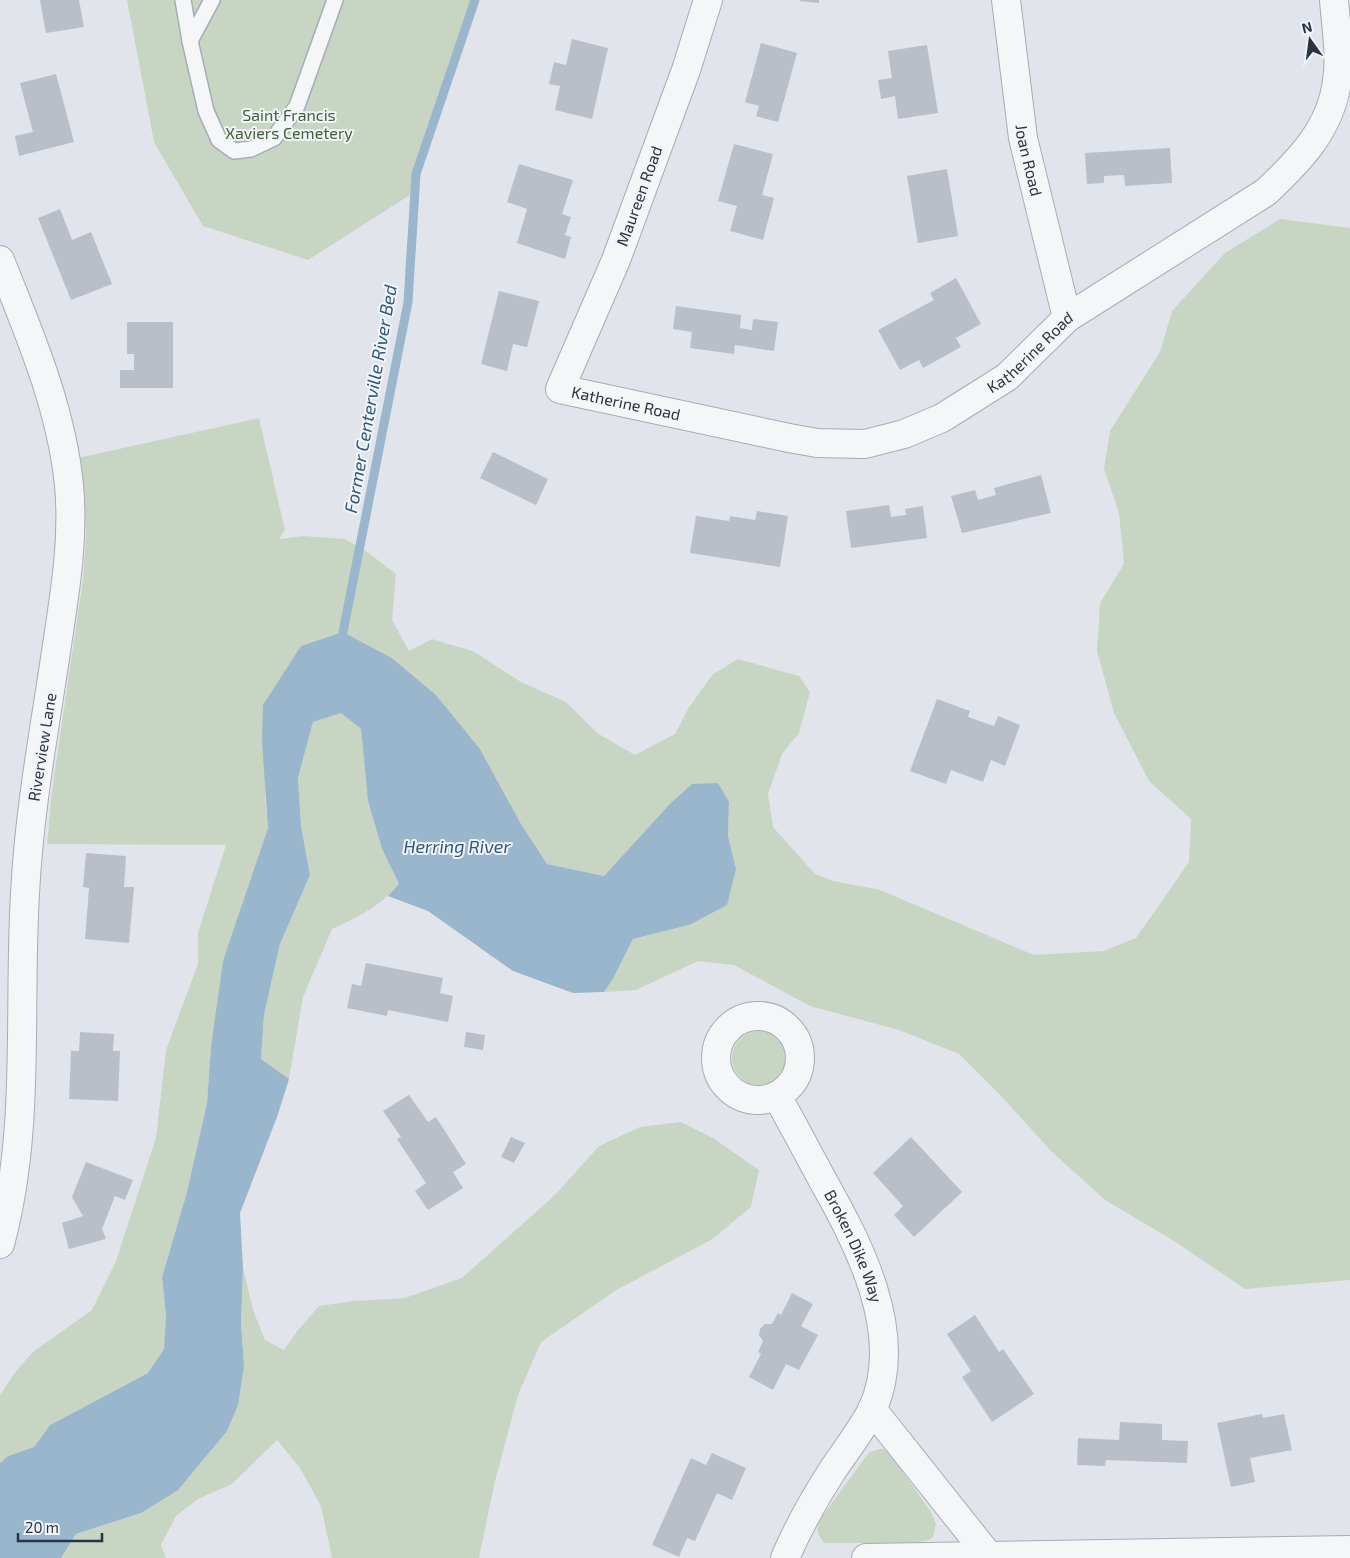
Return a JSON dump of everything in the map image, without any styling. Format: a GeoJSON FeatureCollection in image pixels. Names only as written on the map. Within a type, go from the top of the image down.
{"type":"FeatureCollection","features":[{"type":"Feature","properties":{"kind":"street","name":"Maureen Road"},"geometry":{"type":"LineString","coordinates":[[560,389],[616,260],[686,70],[708,0]]}},
{"type":"Feature","properties":{"kind":"street","name":"Joan Road"},"geometry":{"type":"LineString","coordinates":[[1006,0],[1024,138],[1067,318]]}},
{"type":"Feature","properties":{"kind":"street","name":"Katherine Road"},"geometry":{"type":"LineString","coordinates":[[560,389],[817,443],[865,444],[904,434],[942,418],[1007,377],[1067,318],[1266,192],[1292,168],[1309,149],[1322,128],[1334,102],[1337,54],[1334,0]]}},
{"type":"Feature","properties":{"kind":"street","name":"Riverview Lane"},"geometry":{"type":"LineString","coordinates":[[0,260],[47,381],[57,417],[69,485],[71,518],[70,557],[31,819],[24,894],[22,1062],[17,1147],[7,1218],[0,1244]]}},
{"type":"Feature","properties":{"kind":"street","name":"Broken Dike Way"},"geometry":{"type":"LineString","coordinates":[[777,1096],[845,1221],[868,1271],[875,1293],[884,1354],[880,1388],[872,1409],[801,1523],[785,1558]]}},
{"type":"Feature","properties":{"kind":"street"},"geometry":{"type":"LineString","coordinates":[[872,1409],[988,1555]]}},
{"type":"Feature","properties":{"kind":"street"},"geometry":{"type":"LineString","coordinates":[[866,1558],[1350,1550]]}},
{"type":"Feature","properties":{"kind":"lane"},"geometry":{"type":"LineString","coordinates":[[183,0],[206,111],[219,140],[234,150],[251,149],[274,138],[297,106],[335,0]]}},
{"type":"Feature","properties":{"kind":"lane"},"geometry":{"type":"LineString","coordinates":[[190,41],[212,0]]}},
{"type":"Feature","properties":{"kind":"green space","name":"Saint Francis Xaviers Cemetery"},"geometry":{"type":"Polygon","coordinates":[[[127,0],[476,0],[413,193],[308,260],[203,226],[154,142],[127,0]]]}},
{"type":"Feature","properties":{"kind":"green space"},"geometry":{"type":"Polygon","coordinates":[[[1280,219],[1350,228],[1350,1280],[1245,1289],[1174,1241],[1105,1200],[1051,1151],[1003,1098],[959,1054],[899,1030],[810,1006],[734,965],[698,961],[636,990],[604,992],[613,979],[633,939],[689,925],[736,869],[728,836],[729,802],[637,842],[604,876],[547,864],[521,824],[480,749],[436,695],[392,658],[343,632],[265,795],[268,828],[249,887],[211,1047],[207,1103],[187,1192],[162,1277],[166,1315],[164,1349],[148,1373],[50,1425],[34,1447],[8,1456],[0,1463],[0,1395],[16,1371],[33,1352],[92,1310],[116,1261],[156,1138],[166,1050],[198,964],[198,933],[226,845],[47,844],[52,791],[83,579],[86,534],[83,489],[78,458],[259,418],[285,530],[279,539],[304,536],[345,539],[370,554],[396,574],[392,620],[409,651],[432,639],[473,651],[521,682],[566,702],[597,733],[635,755],[675,734],[688,709],[712,675],[738,659],[799,676],[810,692],[799,733],[782,754],[768,794],[773,827],[815,874],[833,881],[880,890],[1034,955],[1104,951],[1136,938],[1189,862],[1191,819],[1149,781],[1114,713],[1097,651],[1100,603],[1124,564],[1119,513],[1104,469],[1110,431],[1160,352],[1172,311],[1225,253],[1280,219]]]}},
{"type":"Feature","properties":{"kind":"green space"},"geometry":{"type":"Polygon","coordinates":[[[341,713],[361,729],[368,801],[382,849],[399,884],[384,899],[368,910],[332,929],[303,997],[289,1079],[261,1059],[264,1015],[280,944],[310,875],[301,826],[298,778],[313,722],[341,713]]]}},
{"type":"Feature","properties":{"kind":"green space"},"geometry":{"type":"Polygon","coordinates":[[[754,1031],[764,1031],[774,1035],[782,1043],[786,1058],[782,1073],[774,1081],[764,1085],[754,1085],[744,1081],[736,1073],[732,1063],[732,1053],[736,1043],[744,1035],[754,1031]]]}},
{"type":"Feature","properties":{"kind":"green space"},"geometry":{"type":"Polygon","coordinates":[[[681,1122],[713,1138],[759,1170],[751,1207],[711,1240],[618,1289],[541,1342],[518,1395],[495,1481],[479,1558],[332,1558],[321,1506],[300,1468],[277,1440],[232,1484],[198,1499],[176,1516],[161,1545],[166,1558],[61,1558],[76,1534],[141,1513],[244,1366],[241,1323],[243,1268],[253,1310],[265,1340],[284,1350],[319,1306],[353,1301],[405,1298],[462,1278],[556,1194],[599,1146],[640,1127],[681,1122]]]}},
{"type":"Feature","properties":{"kind":"green space"},"geometry":{"type":"Polygon","coordinates":[[[884,1449],[892,1457],[931,1512],[936,1524],[933,1537],[929,1540],[914,1543],[825,1543],[818,1531],[821,1518],[867,1455],[884,1449]]]}},
{"type":"Feature","properties":{"kind":"water","name":"Herring River"},"geometry":{"type":"Polygon","coordinates":[[[343,632],[392,658],[436,695],[480,749],[521,824],[547,864],[604,876],[670,804],[692,784],[718,783],[729,802],[728,836],[736,869],[727,905],[689,925],[633,939],[613,979],[604,992],[573,993],[513,971],[428,911],[388,896],[399,884],[382,849],[368,801],[361,729],[341,713],[313,722],[298,778],[301,826],[310,875],[280,944],[264,1015],[261,1059],[289,1079],[277,1117],[240,1213],[243,1268],[241,1323],[244,1366],[238,1405],[227,1431],[178,1490],[141,1513],[76,1534],[61,1558],[0,1558],[0,1463],[8,1456],[34,1447],[50,1425],[148,1373],[164,1349],[166,1315],[162,1277],[187,1192],[207,1103],[211,1047],[223,961],[268,828],[262,741],[263,705],[301,646],[343,632]]]}},
{"type":"Feature","properties":{"kind":"building"},"geometry":{"type":"Polygon","coordinates":[[[40,0],[79,0],[84,27],[46,33],[40,0]]]}},
{"type":"Feature","properties":{"kind":"building"},"geometry":{"type":"Polygon","coordinates":[[[819,0],[819,3],[800,1],[819,0]]]}},
{"type":"Feature","properties":{"kind":"building"},"geometry":{"type":"Polygon","coordinates":[[[572,39],[608,48],[592,119],[555,110],[560,86],[549,84],[554,62],[566,65],[572,39]]]}},
{"type":"Feature","properties":{"kind":"building"},"geometry":{"type":"Polygon","coordinates":[[[761,43],[797,53],[778,122],[756,116],[759,106],[745,102],[761,43]]]}},
{"type":"Feature","properties":{"kind":"building"},"geometry":{"type":"Polygon","coordinates":[[[927,45],[938,113],[898,119],[895,96],[881,99],[878,80],[892,78],[888,51],[927,45]]]}},
{"type":"Feature","properties":{"kind":"building"},"geometry":{"type":"Polygon","coordinates":[[[56,74],[74,142],[19,156],[15,136],[33,132],[20,83],[56,74]]]}},
{"type":"Feature","properties":{"kind":"building"},"geometry":{"type":"Polygon","coordinates":[[[734,144],[773,154],[762,195],[774,198],[763,240],[730,231],[737,206],[718,201],[734,144]]]}},
{"type":"Feature","properties":{"kind":"building"},"geometry":{"type":"Polygon","coordinates":[[[1170,148],[1172,183],[1125,186],[1124,175],[1104,176],[1104,183],[1087,184],[1085,153],[1170,148]]]}},
{"type":"Feature","properties":{"kind":"building"},"geometry":{"type":"Polygon","coordinates":[[[519,164],[573,180],[562,214],[571,217],[565,235],[571,237],[565,259],[517,243],[527,209],[507,202],[519,164]]]}},
{"type":"Feature","properties":{"kind":"building"},"geometry":{"type":"Polygon","coordinates":[[[947,169],[958,236],[918,243],[907,176],[947,169]]]}},
{"type":"Feature","properties":{"kind":"building"},"geometry":{"type":"Polygon","coordinates":[[[60,209],[72,240],[91,232],[112,284],[71,300],[38,218],[60,209]]]}},
{"type":"Feature","properties":{"kind":"building"},"geometry":{"type":"Polygon","coordinates":[[[956,278],[981,324],[956,338],[961,347],[923,368],[919,360],[900,370],[878,330],[934,300],[930,293],[956,278]]]}},
{"type":"Feature","properties":{"kind":"building"},"geometry":{"type":"Polygon","coordinates":[[[499,291],[539,301],[527,347],[513,344],[507,371],[481,364],[499,291]]]}},
{"type":"Feature","properties":{"kind":"building"},"geometry":{"type":"Polygon","coordinates":[[[676,306],[741,315],[740,328],[752,330],[753,319],[778,322],[774,351],[735,345],[734,354],[690,348],[692,332],[673,329],[676,306]]]}},
{"type":"Feature","properties":{"kind":"building"},"geometry":{"type":"Polygon","coordinates":[[[127,322],[173,322],[173,388],[120,388],[120,370],[134,370],[134,354],[127,354],[127,322]]]}},
{"type":"Feature","properties":{"kind":"building"},"geometry":{"type":"Polygon","coordinates":[[[493,452],[548,479],[536,505],[480,478],[493,452]]]}},
{"type":"Feature","properties":{"kind":"building"},"geometry":{"type":"Polygon","coordinates":[[[1041,475],[1051,513],[962,533],[951,496],[975,490],[978,500],[996,495],[994,488],[1041,475]]]}},
{"type":"Feature","properties":{"kind":"building"},"geometry":{"type":"Polygon","coordinates":[[[889,505],[891,517],[906,515],[905,509],[923,506],[927,538],[851,548],[846,511],[889,505]]]}},
{"type":"Feature","properties":{"kind":"building"},"geometry":{"type":"Polygon","coordinates":[[[757,511],[788,516],[780,567],[690,553],[696,516],[729,521],[730,516],[755,520],[757,511]]]}},
{"type":"Feature","properties":{"kind":"building"},"geometry":{"type":"Polygon","coordinates":[[[937,699],[970,711],[968,717],[994,726],[998,716],[1020,725],[1005,766],[991,760],[983,782],[951,770],[946,784],[910,771],[937,699]]]}},
{"type":"Feature","properties":{"kind":"building"},"geometry":{"type":"Polygon","coordinates":[[[86,853],[126,856],[124,887],[134,887],[129,943],[85,939],[89,888],[83,887],[86,853]]]}},
{"type":"Feature","properties":{"kind":"building"},"geometry":{"type":"Polygon","coordinates":[[[366,963],[443,978],[440,993],[453,996],[448,1022],[388,1010],[387,1016],[347,1008],[352,984],[361,986],[366,963]]]}},
{"type":"Feature","properties":{"kind":"building"},"geometry":{"type":"Polygon","coordinates":[[[80,1032],[114,1034],[113,1051],[120,1051],[118,1101],[69,1099],[71,1051],[79,1051],[80,1032]]]}},
{"type":"Feature","properties":{"kind":"building"},"geometry":{"type":"Polygon","coordinates":[[[466,1032],[485,1035],[483,1050],[464,1047],[466,1032]]]}},
{"type":"Feature","properties":{"kind":"building"},"geometry":{"type":"Polygon","coordinates":[[[409,1095],[428,1122],[436,1117],[466,1164],[453,1172],[463,1188],[428,1210],[415,1191],[426,1183],[397,1139],[401,1137],[383,1111],[409,1095]]]}},
{"type":"Feature","properties":{"kind":"building"},"geometry":{"type":"Polygon","coordinates":[[[511,1137],[525,1143],[514,1163],[501,1157],[511,1137]]]}},
{"type":"Feature","properties":{"kind":"building"},"geometry":{"type":"Polygon","coordinates":[[[911,1137],[962,1192],[914,1237],[894,1215],[903,1206],[873,1173],[911,1137]]]}},
{"type":"Feature","properties":{"kind":"building"},"geometry":{"type":"Polygon","coordinates":[[[86,1162],[133,1180],[125,1200],[115,1196],[102,1229],[106,1239],[69,1249],[62,1223],[83,1216],[72,1197],[86,1162]]]}},
{"type":"Feature","properties":{"kind":"building"},"geometry":{"type":"Polygon","coordinates":[[[792,1293],[813,1304],[801,1326],[818,1335],[799,1370],[786,1364],[773,1390],[749,1377],[761,1354],[758,1352],[763,1341],[759,1335],[760,1329],[765,1324],[772,1324],[778,1313],[781,1315],[792,1293]]]}},
{"type":"Feature","properties":{"kind":"building"},"geometry":{"type":"Polygon","coordinates":[[[975,1315],[999,1352],[1003,1349],[1034,1394],[992,1422],[962,1377],[971,1371],[947,1334],[975,1315]]]}},
{"type":"Feature","properties":{"kind":"building"},"geometry":{"type":"Polygon","coordinates":[[[1262,1414],[1263,1418],[1284,1414],[1292,1450],[1250,1458],[1255,1482],[1231,1487],[1217,1423],[1262,1414]]]}},
{"type":"Feature","properties":{"kind":"building"},"geometry":{"type":"Polygon","coordinates":[[[1120,1422],[1162,1424],[1162,1440],[1188,1441],[1187,1463],[1106,1460],[1105,1466],[1077,1465],[1078,1438],[1119,1440],[1120,1422]]]}},
{"type":"Feature","properties":{"kind":"building"},"geometry":{"type":"Polygon","coordinates":[[[712,1453],[746,1468],[732,1500],[717,1493],[695,1541],[687,1538],[679,1557],[652,1545],[691,1458],[706,1465],[712,1453]]]}},
{"type":"Feature","properties":{"kind":"waterway","name":"Former Centerville River Bed"},"geometry":{"type":"LineString","coordinates":[[343,632],[408,302],[416,174],[475,0]]}}]}
